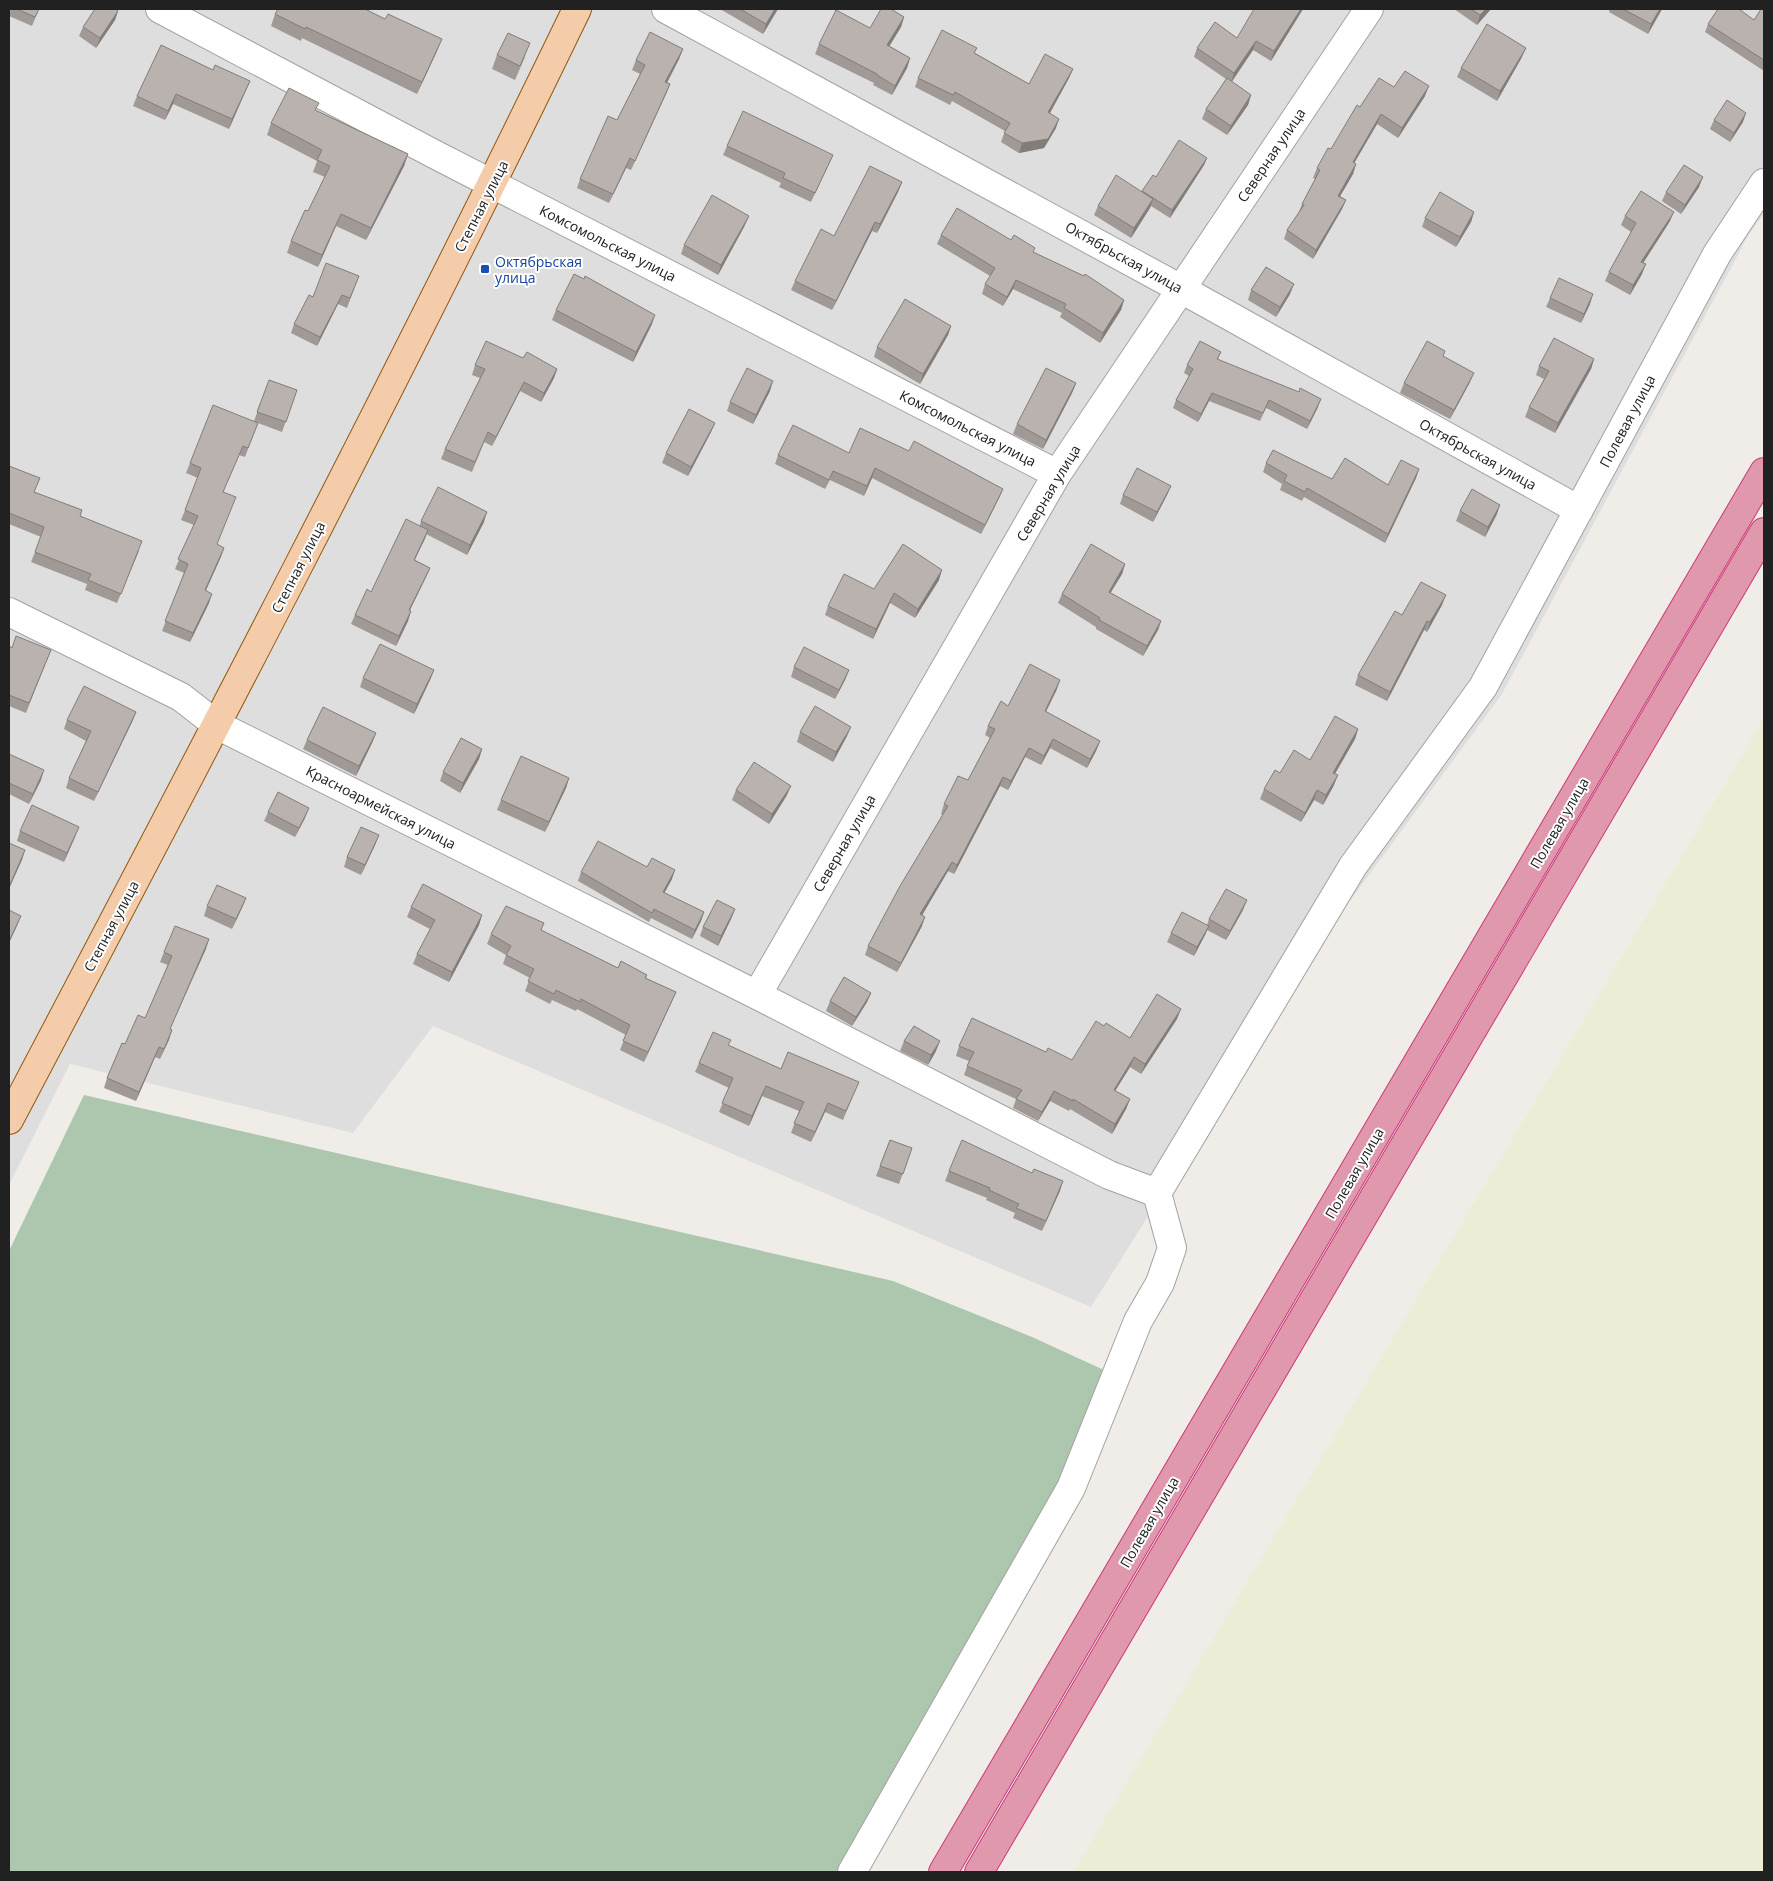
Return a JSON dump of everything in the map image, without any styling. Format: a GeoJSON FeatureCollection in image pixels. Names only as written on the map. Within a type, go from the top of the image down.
{"type":"FeatureCollection","features":[{"type":"Feature","properties":{"kind":"highway","name":"Полевая улица"},"geometry":{"type":"LineString","coordinates":[[943,1872],[1764,472]]}},
{"type":"Feature","properties":{"kind":"highway"},"geometry":{"type":"LineString","coordinates":[[979,1872],[1764,532]]}},
{"type":"Feature","properties":{"kind":"main road","name":"Степная улица"},"geometry":{"type":"LineString","coordinates":[[9,1120],[217,725],[493,183],[577,9]]}},
{"type":"Feature","properties":{"kind":"street","name":"Комсомольская улица"},"geometry":{"type":"LineString","coordinates":[[160,9],[1057,474]]}},
{"type":"Feature","properties":{"kind":"street","name":"Октябрьская улица"},"geometry":{"type":"LineString","coordinates":[[666,9],[1181,288],[1578,510]]}},
{"type":"Feature","properties":{"kind":"street","name":"Северная улица"},"geometry":{"type":"LineString","coordinates":[[756,995],[1057,474],[1369,9]]}},
{"type":"Feature","properties":{"kind":"street","name":"Полевая улица"},"geometry":{"type":"LineString","coordinates":[[1157,1193],[1353,866],[1483,687],[1716,254],[1764,183]]}},
{"type":"Feature","properties":{"kind":"street","name":"Красноармейская улица"},"geometry":{"type":"LineString","coordinates":[[9,612],[181,697],[217,725],[1110,1175],[1157,1193]]}},
{"type":"Feature","properties":{"kind":"street"},"geometry":{"type":"LineString","coordinates":[[852,1872],[1071,1488],[1138,1321],[1160,1283],[1172,1248],[1157,1193]]}},
{"type":"Feature","properties":{"kind":"shaded area"},"geometry":{"type":"Polygon","coordinates":[[[9,9],[1764,9],[1764,213],[1747,238],[1502,694],[1327,932],[1091,1307],[433,1026],[353,1133],[70,1064],[9,1185],[9,9]]]}},
{"type":"Feature","properties":{"kind":"green space"},"geometry":{"type":"Polygon","coordinates":[[[1764,719],[1764,1872],[1073,1872],[1075,1869],[1764,719]]]}},
{"type":"Feature","properties":{"kind":"green space"},"geometry":{"type":"Polygon","coordinates":[[[84,1095],[893,1281],[1032,1337],[1128,1381],[841,1872],[9,1872],[9,1251],[84,1095]]]}},
{"type":"Feature","properties":{"kind":"building"},"geometry":{"type":"Polygon","coordinates":[[[17,9],[39,9],[35,17],[17,9]]]}},
{"type":"Feature","properties":{"kind":"building"},"geometry":{"type":"Polygon","coordinates":[[[95,9],[115,9],[118,11],[100,38],[83,27],[95,9]]]}},
{"type":"Feature","properties":{"kind":"building"},"geometry":{"type":"Polygon","coordinates":[[[278,9],[365,9],[385,19],[388,14],[442,39],[422,82],[275,14],[278,9]]]}},
{"type":"Feature","properties":{"kind":"building"},"geometry":{"type":"Polygon","coordinates":[[[740,9],[775,9],[766,24],[740,9]]]}},
{"type":"Feature","properties":{"kind":"building"},"geometry":{"type":"Polygon","coordinates":[[[881,9],[891,9],[904,17],[887,45],[910,58],[895,86],[877,74],[819,44],[836,10],[870,28],[881,9]]]}},
{"type":"Feature","properties":{"kind":"building"},"geometry":{"type":"Polygon","coordinates":[[[1254,9],[1301,9],[1274,51],[1256,41],[1234,73],[1197,48],[1215,22],[1237,38],[1254,9]]]}},
{"type":"Feature","properties":{"kind":"building"},"geometry":{"type":"Polygon","coordinates":[[[1471,9],[1486,9],[1480,15],[1471,9]]]}},
{"type":"Feature","properties":{"kind":"building"},"geometry":{"type":"Polygon","coordinates":[[[1623,9],[1660,9],[1651,24],[1623,9]]]}},
{"type":"Feature","properties":{"kind":"building"},"geometry":{"type":"Polygon","coordinates":[[[1718,9],[1739,9],[1754,20],[1761,9],[1764,9],[1764,60],[1708,24],[1718,9]]]}},
{"type":"Feature","properties":{"kind":"building"},"geometry":{"type":"Polygon","coordinates":[[[1487,24],[1526,48],[1500,91],[1461,68],[1487,24]]]}},
{"type":"Feature","properties":{"kind":"building"},"geometry":{"type":"Polygon","coordinates":[[[942,30],[977,48],[974,53],[1029,84],[1045,54],[1073,69],[1048,112],[1059,119],[1048,139],[1022,143],[1004,133],[1010,123],[955,92],[953,95],[918,78],[942,30]]]}},
{"type":"Feature","properties":{"kind":"building"},"geometry":{"type":"Polygon","coordinates":[[[650,32],[683,49],[665,82],[670,84],[635,161],[630,158],[613,194],[580,179],[608,116],[617,120],[645,65],[636,60],[650,32]]]}},
{"type":"Feature","properties":{"kind":"building"},"geometry":{"type":"Polygon","coordinates":[[[508,33],[530,43],[520,66],[497,55],[508,33]]]}},
{"type":"Feature","properties":{"kind":"building"},"geometry":{"type":"Polygon","coordinates":[[[161,45],[213,70],[215,65],[250,81],[232,119],[176,94],[168,111],[137,96],[161,45]]]}},
{"type":"Feature","properties":{"kind":"building"},"geometry":{"type":"Polygon","coordinates":[[[1405,71],[1429,86],[1402,128],[1381,114],[1353,162],[1356,164],[1338,196],[1346,200],[1316,250],[1287,230],[1304,205],[1302,204],[1320,170],[1317,168],[1328,148],[1331,149],[1357,105],[1360,107],[1379,78],[1394,87],[1405,71]]]}},
{"type":"Feature","properties":{"kind":"building"},"geometry":{"type":"Polygon","coordinates":[[[1227,78],[1251,95],[1231,126],[1206,109],[1227,78]]]}},
{"type":"Feature","properties":{"kind":"building"},"geometry":{"type":"Polygon","coordinates":[[[289,88],[319,103],[315,110],[408,154],[371,228],[341,214],[322,255],[291,241],[305,210],[308,211],[330,166],[317,160],[322,150],[271,123],[289,88]]]}},
{"type":"Feature","properties":{"kind":"building"},"geometry":{"type":"Polygon","coordinates":[[[1727,100],[1746,113],[1734,133],[1714,120],[1727,100]]]}},
{"type":"Feature","properties":{"kind":"building"},"geometry":{"type":"Polygon","coordinates":[[[743,111],[833,155],[815,193],[783,178],[785,173],[727,146],[743,111]]]}},
{"type":"Feature","properties":{"kind":"building"},"geometry":{"type":"Polygon","coordinates":[[[1179,140],[1207,158],[1172,210],[1142,191],[1153,175],[1156,177],[1179,140]]]}},
{"type":"Feature","properties":{"kind":"building"},"geometry":{"type":"Polygon","coordinates":[[[1684,165],[1703,177],[1685,205],[1666,192],[1684,165]]]}},
{"type":"Feature","properties":{"kind":"building"},"geometry":{"type":"Polygon","coordinates":[[[870,166],[902,182],[880,224],[875,222],[836,301],[795,281],[821,229],[834,236],[870,166]]]}},
{"type":"Feature","properties":{"kind":"building"},"geometry":{"type":"Polygon","coordinates":[[[1116,175],[1153,199],[1134,228],[1098,206],[1116,175]]]}},
{"type":"Feature","properties":{"kind":"building"},"geometry":{"type":"Polygon","coordinates":[[[1641,191],[1674,212],[1641,262],[1646,264],[1633,285],[1609,272],[1636,223],[1625,216],[1641,191]]]}},
{"type":"Feature","properties":{"kind":"building"},"geometry":{"type":"Polygon","coordinates":[[[1440,192],[1474,212],[1460,237],[1425,218],[1440,192]]]}},
{"type":"Feature","properties":{"kind":"building"},"geometry":{"type":"Polygon","coordinates":[[[712,195],[749,216],[721,265],[684,245],[712,195]]]}},
{"type":"Feature","properties":{"kind":"building"},"geometry":{"type":"Polygon","coordinates":[[[957,208],[1011,240],[1014,235],[1035,248],[1033,252],[1084,276],[1085,274],[1124,300],[1103,333],[1064,308],[1066,304],[1016,280],[1007,297],[985,284],[995,268],[941,235],[957,208]]]}},
{"type":"Feature","properties":{"kind":"building"},"geometry":{"type":"Polygon","coordinates":[[[326,263],[359,276],[350,298],[342,295],[320,337],[294,324],[309,295],[313,297],[326,263]]]}},
{"type":"Feature","properties":{"kind":"building"},"geometry":{"type":"Polygon","coordinates":[[[1266,267],[1294,284],[1280,307],[1251,290],[1266,267]]]}},
{"type":"Feature","properties":{"kind":"building"},"geometry":{"type":"Polygon","coordinates":[[[574,274],[584,279],[585,276],[655,315],[636,352],[556,310],[574,274]]]}},
{"type":"Feature","properties":{"kind":"building"},"geometry":{"type":"Polygon","coordinates":[[[1559,278],[1593,294],[1584,314],[1550,298],[1559,278]]]}},
{"type":"Feature","properties":{"kind":"building"},"geometry":{"type":"Polygon","coordinates":[[[905,299],[951,326],[923,374],[877,347],[905,299]]]}},
{"type":"Feature","properties":{"kind":"building"},"geometry":{"type":"Polygon","coordinates":[[[1554,338],[1594,359],[1558,423],[1529,407],[1549,371],[1539,366],[1554,338]]]}},
{"type":"Feature","properties":{"kind":"building"},"geometry":{"type":"Polygon","coordinates":[[[486,341],[523,358],[527,352],[557,369],[544,393],[524,382],[496,437],[488,432],[475,462],[445,449],[485,369],[475,365],[486,341]]]}},
{"type":"Feature","properties":{"kind":"building"},"geometry":{"type":"Polygon","coordinates":[[[1200,341],[1221,352],[1217,359],[1299,392],[1300,388],[1321,399],[1310,421],[1269,400],[1263,413],[1212,393],[1201,414],[1176,400],[1193,369],[1187,365],[1200,341]]]}},
{"type":"Feature","properties":{"kind":"building"},"geometry":{"type":"Polygon","coordinates":[[[1427,341],[1445,351],[1443,356],[1474,373],[1454,410],[1404,383],[1427,341]]]}},
{"type":"Feature","properties":{"kind":"building"},"geometry":{"type":"Polygon","coordinates":[[[747,368],[773,381],[756,415],[730,402],[747,368]]]}},
{"type":"Feature","properties":{"kind":"building"},"geometry":{"type":"Polygon","coordinates":[[[1046,368],[1076,383],[1046,440],[1017,424],[1046,368]]]}},
{"type":"Feature","properties":{"kind":"building"},"geometry":{"type":"Polygon","coordinates":[[[269,380],[297,390],[286,422],[257,412],[269,380]]]}},
{"type":"Feature","properties":{"kind":"building"},"geometry":{"type":"Polygon","coordinates":[[[213,405],[258,423],[248,448],[243,446],[223,492],[236,497],[217,544],[224,548],[205,590],[212,594],[193,633],[165,621],[188,564],[178,559],[198,516],[185,510],[201,468],[190,463],[213,405]]]}},
{"type":"Feature","properties":{"kind":"building"},"geometry":{"type":"Polygon","coordinates":[[[689,409],[715,423],[691,467],[666,453],[689,409]]]}},
{"type":"Feature","properties":{"kind":"building"},"geometry":{"type":"Polygon","coordinates":[[[793,425],[849,453],[860,428],[909,451],[914,441],[1003,489],[985,525],[875,468],[867,486],[833,471],[829,480],[778,455],[793,425]]]}},
{"type":"Feature","properties":{"kind":"building"},"geometry":{"type":"Polygon","coordinates":[[[1273,450],[1332,479],[1345,458],[1388,485],[1401,460],[1419,469],[1388,534],[1307,488],[1305,492],[1284,481],[1287,475],[1266,463],[1273,450]]]}},
{"type":"Feature","properties":{"kind":"building"},"geometry":{"type":"Polygon","coordinates":[[[9,466],[40,478],[34,492],[82,510],[80,516],[142,541],[121,594],[88,580],[91,574],[35,552],[44,527],[9,513],[9,466]]]}},
{"type":"Feature","properties":{"kind":"building"},"geometry":{"type":"Polygon","coordinates":[[[1137,468],[1171,486],[1157,512],[1123,495],[1137,468]]]}},
{"type":"Feature","properties":{"kind":"building"},"geometry":{"type":"Polygon","coordinates":[[[438,487],[487,512],[470,545],[421,521],[438,487]]]}},
{"type":"Feature","properties":{"kind":"building"},"geometry":{"type":"Polygon","coordinates":[[[1472,489],[1500,505],[1488,527],[1460,511],[1472,489]]]}},
{"type":"Feature","properties":{"kind":"building"},"geometry":{"type":"Polygon","coordinates":[[[406,519],[428,530],[414,560],[430,568],[409,610],[411,611],[399,636],[355,615],[367,589],[371,592],[406,519]]]}},
{"type":"Feature","properties":{"kind":"building"},"geometry":{"type":"Polygon","coordinates":[[[903,544],[942,570],[918,609],[894,593],[876,629],[828,606],[844,574],[874,589],[903,544]]]}},
{"type":"Feature","properties":{"kind":"building"},"geometry":{"type":"Polygon","coordinates":[[[1091,544],[1125,564],[1109,592],[1161,621],[1147,646],[1099,620],[1100,618],[1062,594],[1091,544]]]}},
{"type":"Feature","properties":{"kind":"building"},"geometry":{"type":"Polygon","coordinates":[[[1421,582],[1446,595],[1430,622],[1427,621],[1390,692],[1358,675],[1395,611],[1402,615],[1421,582]]]}},
{"type":"Feature","properties":{"kind":"building"},"geometry":{"type":"Polygon","coordinates":[[[16,636],[51,650],[29,703],[9,695],[9,646],[12,648],[16,636]]]}},
{"type":"Feature","properties":{"kind":"building"},"geometry":{"type":"Polygon","coordinates":[[[380,644],[434,670],[417,704],[363,678],[380,644]]]}},
{"type":"Feature","properties":{"kind":"building"},"geometry":{"type":"Polygon","coordinates":[[[804,647],[849,670],[839,690],[794,667],[804,647]]]}},
{"type":"Feature","properties":{"kind":"building"},"geometry":{"type":"Polygon","coordinates":[[[1030,664],[1060,680],[1045,711],[1100,741],[1090,759],[1053,739],[1044,756],[1029,748],[1011,781],[1003,777],[957,865],[952,862],[920,914],[925,917],[901,963],[868,946],[900,886],[948,806],[944,804],[958,776],[968,780],[995,729],[988,726],[1001,701],[1008,706],[1030,664]]]}},
{"type":"Feature","properties":{"kind":"building"},"geometry":{"type":"Polygon","coordinates":[[[84,686],[136,712],[98,792],[69,778],[91,731],[67,720],[84,686]]]}},
{"type":"Feature","properties":{"kind":"building"},"geometry":{"type":"Polygon","coordinates":[[[815,706],[851,727],[836,752],[800,732],[815,706]]]}},
{"type":"Feature","properties":{"kind":"building"},"geometry":{"type":"Polygon","coordinates":[[[323,707],[376,733],[359,766],[307,740],[323,707]]]}},
{"type":"Feature","properties":{"kind":"building"},"geometry":{"type":"Polygon","coordinates":[[[1335,716],[1358,729],[1333,773],[1338,775],[1326,795],[1317,790],[1305,813],[1264,789],[1275,770],[1280,773],[1294,750],[1310,760],[1335,716]]]}},
{"type":"Feature","properties":{"kind":"building"},"geometry":{"type":"Polygon","coordinates":[[[461,738],[482,749],[463,783],[443,772],[461,738]]]}},
{"type":"Feature","properties":{"kind":"building"},"geometry":{"type":"Polygon","coordinates":[[[9,754],[44,770],[33,794],[9,783],[9,754]]]}},
{"type":"Feature","properties":{"kind":"building"},"geometry":{"type":"Polygon","coordinates":[[[521,756],[569,778],[549,822],[501,800],[521,756]]]}},
{"type":"Feature","properties":{"kind":"building"},"geometry":{"type":"Polygon","coordinates":[[[754,762],[791,786],[772,814],[736,790],[754,762]]]}},
{"type":"Feature","properties":{"kind":"building"},"geometry":{"type":"Polygon","coordinates":[[[278,792],[309,808],[299,828],[268,812],[278,792]]]}},
{"type":"Feature","properties":{"kind":"building"},"geometry":{"type":"Polygon","coordinates":[[[32,805],[79,827],[67,853],[20,831],[32,805]]]}},
{"type":"Feature","properties":{"kind":"building"},"geometry":{"type":"Polygon","coordinates":[[[361,827],[379,835],[365,865],[347,857],[361,827]]]}},
{"type":"Feature","properties":{"kind":"building"},"geometry":{"type":"Polygon","coordinates":[[[598,841],[647,867],[652,858],[675,870],[663,892],[704,912],[695,930],[654,909],[652,913],[581,872],[598,841]]]}},
{"type":"Feature","properties":{"kind":"building"},"geometry":{"type":"Polygon","coordinates":[[[9,843],[25,850],[9,887],[9,843]]]}},
{"type":"Feature","properties":{"kind":"building"},"geometry":{"type":"Polygon","coordinates":[[[423,884],[482,915],[452,972],[417,954],[435,920],[411,907],[423,884]]]}},
{"type":"Feature","properties":{"kind":"building"},"geometry":{"type":"Polygon","coordinates":[[[217,885],[246,898],[236,919],[207,906],[217,885]]]}},
{"type":"Feature","properties":{"kind":"building"},"geometry":{"type":"Polygon","coordinates":[[[1226,889],[1247,900],[1230,931],[1209,919],[1226,889]]]}},
{"type":"Feature","properties":{"kind":"building"},"geometry":{"type":"Polygon","coordinates":[[[717,900],[735,909],[721,936],[703,927],[717,900]]]}},
{"type":"Feature","properties":{"kind":"building"},"geometry":{"type":"Polygon","coordinates":[[[506,906],[544,923],[541,930],[618,968],[621,961],[647,975],[645,978],[676,992],[648,1052],[623,1041],[630,1025],[581,999],[580,1002],[556,990],[554,994],[528,981],[534,969],[506,955],[511,946],[491,934],[506,906]]]}},
{"type":"Feature","properties":{"kind":"building"},"geometry":{"type":"Polygon","coordinates":[[[9,910],[21,916],[9,941],[9,910]]]}},
{"type":"Feature","properties":{"kind":"building"},"geometry":{"type":"Polygon","coordinates":[[[1182,912],[1209,926],[1197,947],[1171,933],[1182,912]]]}},
{"type":"Feature","properties":{"kind":"building"},"geometry":{"type":"Polygon","coordinates":[[[175,926],[209,939],[170,1029],[172,1030],[164,1049],[159,1047],[139,1092],[107,1078],[122,1043],[125,1044],[138,1015],[145,1018],[172,956],[164,952],[175,926]]]}},
{"type":"Feature","properties":{"kind":"building"},"geometry":{"type":"Polygon","coordinates":[[[844,977],[871,993],[856,1017],[830,1001],[844,977]]]}},
{"type":"Feature","properties":{"kind":"building"},"geometry":{"type":"Polygon","coordinates":[[[1157,994],[1181,1009],[1145,1064],[1134,1057],[1114,1090],[1130,1099],[1115,1124],[1073,1099],[1073,1101],[1054,1091],[1042,1112],[1016,1099],[1022,1090],[967,1066],[974,1052],[959,1046],[972,1018],[1046,1052],[1048,1048],[1072,1060],[1096,1021],[1104,1026],[1106,1023],[1130,1038],[1157,994]]]}},
{"type":"Feature","properties":{"kind":"building"},"geometry":{"type":"Polygon","coordinates":[[[914,1026],[940,1041],[931,1055],[904,1041],[914,1026]]]}},
{"type":"Feature","properties":{"kind":"building"},"geometry":{"type":"Polygon","coordinates":[[[713,1032],[731,1040],[728,1045],[781,1069],[788,1052],[859,1082],[846,1111],[828,1103],[815,1132],[794,1123],[804,1102],[766,1086],[752,1116],[722,1103],[733,1078],[699,1063],[713,1032]]]}},
{"type":"Feature","properties":{"kind":"building"},"geometry":{"type":"Polygon","coordinates":[[[890,1140],[912,1148],[903,1174],[880,1166],[890,1140]]]}},
{"type":"Feature","properties":{"kind":"building"},"geometry":{"type":"Polygon","coordinates":[[[962,1140],[1032,1173],[1034,1169],[1063,1181],[1046,1221],[1016,1208],[1019,1204],[989,1190],[990,1188],[949,1171],[962,1140]]]}},
{"type":"Feature","properties":{"kind":"place","name":"Октябрьская улица"},"geometry":{"type":"Point","coordinates":[485,269]}}]}
